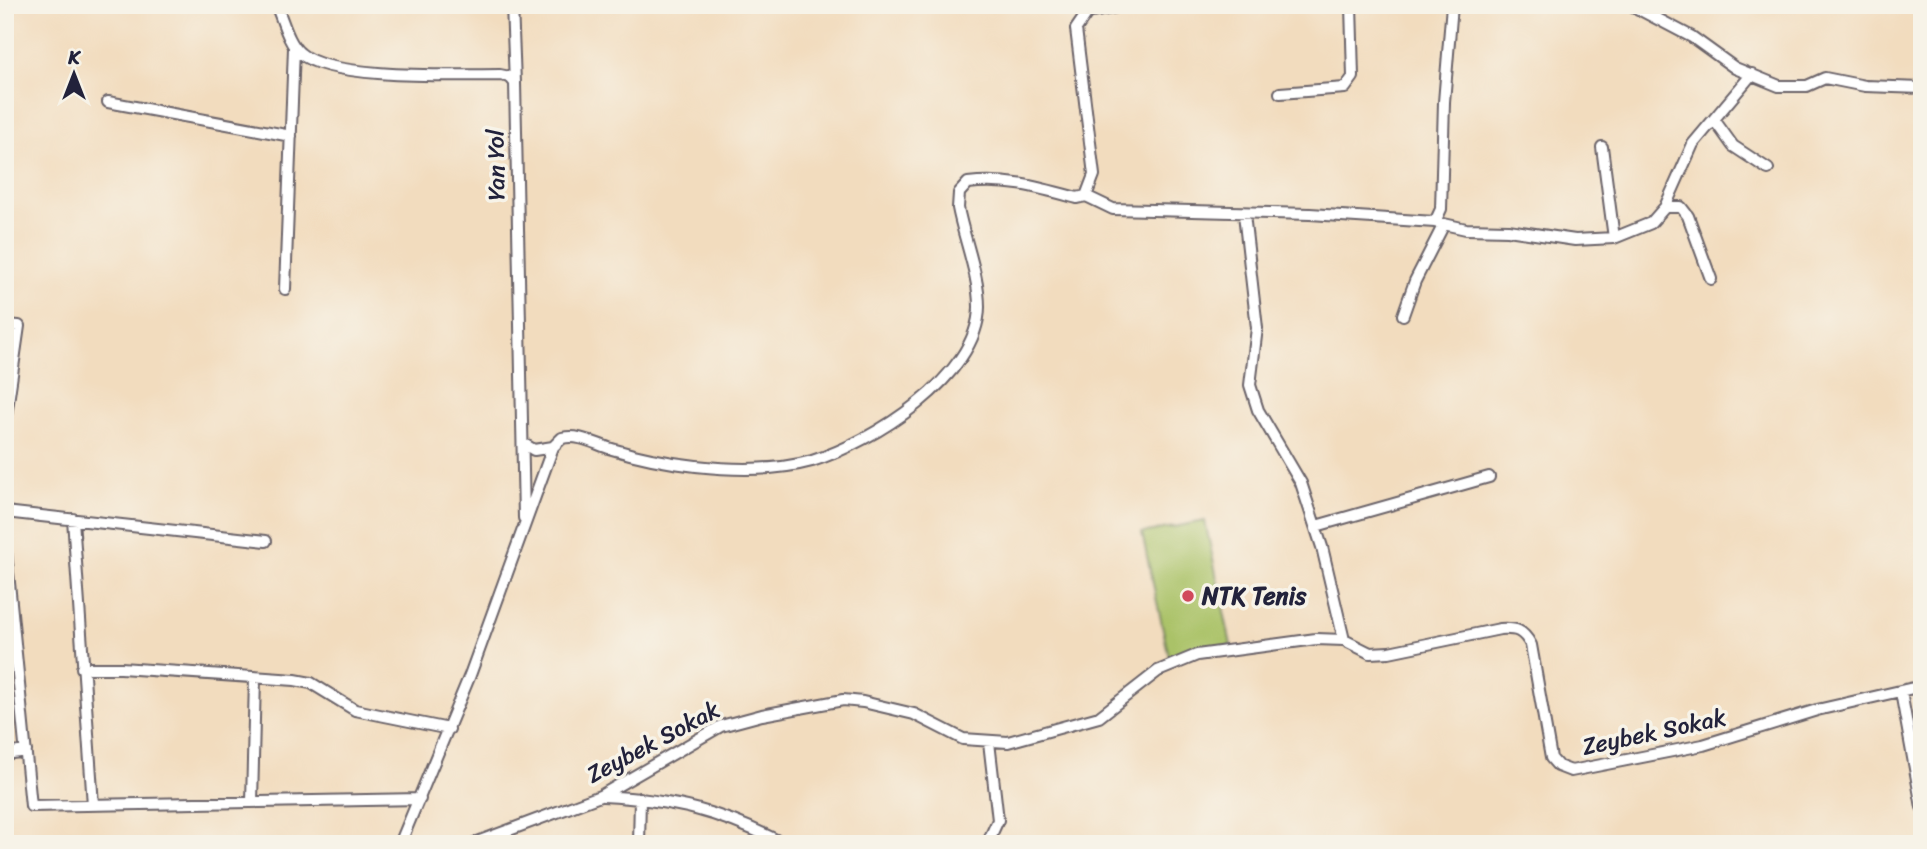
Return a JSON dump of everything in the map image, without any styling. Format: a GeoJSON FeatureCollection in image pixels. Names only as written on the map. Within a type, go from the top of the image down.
{"type":"FeatureCollection","features":[{"type":"Feature","properties":{"kind":"street"},"geometry":{"type":"LineString","coordinates":[[276,5],[294,48],[285,289]]}},
{"type":"Feature","properties":{"kind":"street","name":"Yan Yol"},"geometry":{"type":"LineString","coordinates":[[512,5],[524,523]]}},
{"type":"Feature","properties":{"kind":"street"},"geometry":{"type":"LineString","coordinates":[[1086,196],[1094,175],[1076,29],[1087,13],[1128,5]]}},
{"type":"Feature","properties":{"kind":"street"},"geometry":{"type":"LineString","coordinates":[[1280,93],[1345,88],[1350,84],[1353,77],[1350,5]]}},
{"type":"Feature","properties":{"kind":"street"},"geometry":{"type":"LineString","coordinates":[[1403,315],[1440,223],[1444,102],[1451,5]]}},
{"type":"Feature","properties":{"kind":"street"},"geometry":{"type":"LineString","coordinates":[[1631,5],[1692,37],[1735,68],[1769,83],[1789,87],[1807,86],[1825,78],[1865,86],[1922,88]]}},
{"type":"Feature","properties":{"kind":"street"},"geometry":{"type":"LineString","coordinates":[[294,48],[313,62],[363,71],[500,75],[510,77],[515,83]]}},
{"type":"Feature","properties":{"kind":"street"},"geometry":{"type":"LineString","coordinates":[[400,844],[421,799],[519,548],[524,523],[553,447],[562,438],[579,437],[612,449],[693,466],[723,469],[784,466],[813,461],[845,446],[923,401],[943,382],[965,349],[979,306],[958,208],[960,193],[968,183],[1013,182],[1077,198],[1086,196],[1113,209],[1310,214],[1440,223],[1466,229],[1508,230],[1575,240],[1614,238],[1651,223],[1665,207],[1693,144],[1752,74]]}},
{"type":"Feature","properties":{"kind":"street"},"geometry":{"type":"LineString","coordinates":[[108,102],[290,136]]}},
{"type":"Feature","properties":{"kind":"street"},"geometry":{"type":"LineString","coordinates":[[1714,121],[1732,146],[1768,169]]}},
{"type":"Feature","properties":{"kind":"street"},"geometry":{"type":"LineString","coordinates":[[1602,148],[1611,196],[1614,238]]}},
{"type":"Feature","properties":{"kind":"street"},"geometry":{"type":"LineString","coordinates":[[1665,207],[1681,207],[1688,216],[1711,279]]}},
{"type":"Feature","properties":{"kind":"street"},"geometry":{"type":"LineString","coordinates":[[1244,214],[1257,328],[1250,385],[1258,410],[1301,483],[1316,526],[1344,640]]}},
{"type":"Feature","properties":{"kind":"street"},"geometry":{"type":"LineString","coordinates":[[5,325],[19,326],[5,424]]}},
{"type":"Feature","properties":{"kind":"street"},"geometry":{"type":"LineString","coordinates":[[524,444],[534,450],[553,447]]}},
{"type":"Feature","properties":{"kind":"street"},"geometry":{"type":"LineString","coordinates":[[1316,526],[1489,477]]}},
{"type":"Feature","properties":{"kind":"street"},"geometry":{"type":"LineString","coordinates":[[5,512],[266,541]]}},
{"type":"Feature","properties":{"kind":"street"},"geometry":{"type":"LineString","coordinates":[[73,519],[93,805]]}},
{"type":"Feature","properties":{"kind":"street"},"geometry":{"type":"LineString","coordinates":[[5,542],[31,806],[421,799]]}},
{"type":"Feature","properties":{"kind":"street","name":"Zeybek Sokak"},"geometry":{"type":"LineString","coordinates":[[472,844],[600,796],[721,726],[762,715],[843,700],[914,714],[963,739],[1008,742],[1099,717],[1158,671],[1182,659],[1316,639],[1344,640],[1359,649],[1379,652],[1500,629],[1517,629],[1525,634],[1531,645],[1550,758],[1558,766],[1571,771],[1703,745],[1817,710],[1922,686]]}},
{"type":"Feature","properties":{"kind":"street"},"geometry":{"type":"LineString","coordinates":[[82,668],[311,683],[355,710],[449,729]]}},
{"type":"Feature","properties":{"kind":"street"},"geometry":{"type":"LineString","coordinates":[[252,802],[255,678]]}},
{"type":"Feature","properties":{"kind":"street"},"geometry":{"type":"LineString","coordinates":[[1901,692],[1922,807]]}},
{"type":"Feature","properties":{"kind":"street"},"geometry":{"type":"LineString","coordinates":[[987,844],[998,820],[989,742]]}},
{"type":"Feature","properties":{"kind":"street"},"geometry":{"type":"LineString","coordinates":[[5,754],[26,751]]}},
{"type":"Feature","properties":{"kind":"street"},"geometry":{"type":"LineString","coordinates":[[600,796],[640,798],[712,811],[740,821],[784,844]]}},
{"type":"Feature","properties":{"kind":"street"},"geometry":{"type":"LineString","coordinates":[[639,844],[640,798]]}},
{"type":"Feature","properties":{"kind":"green space","name":"NTK Tenis"},"geometry":{"type":"Polygon","coordinates":[[[1205,521],[1231,645],[1169,657],[1142,533],[1205,521]]]}},
{"type":"Feature","properties":{"kind":"place","name":"NTK Tenis"},"geometry":{"type":"Point","coordinates":[1188,596]}}]}
